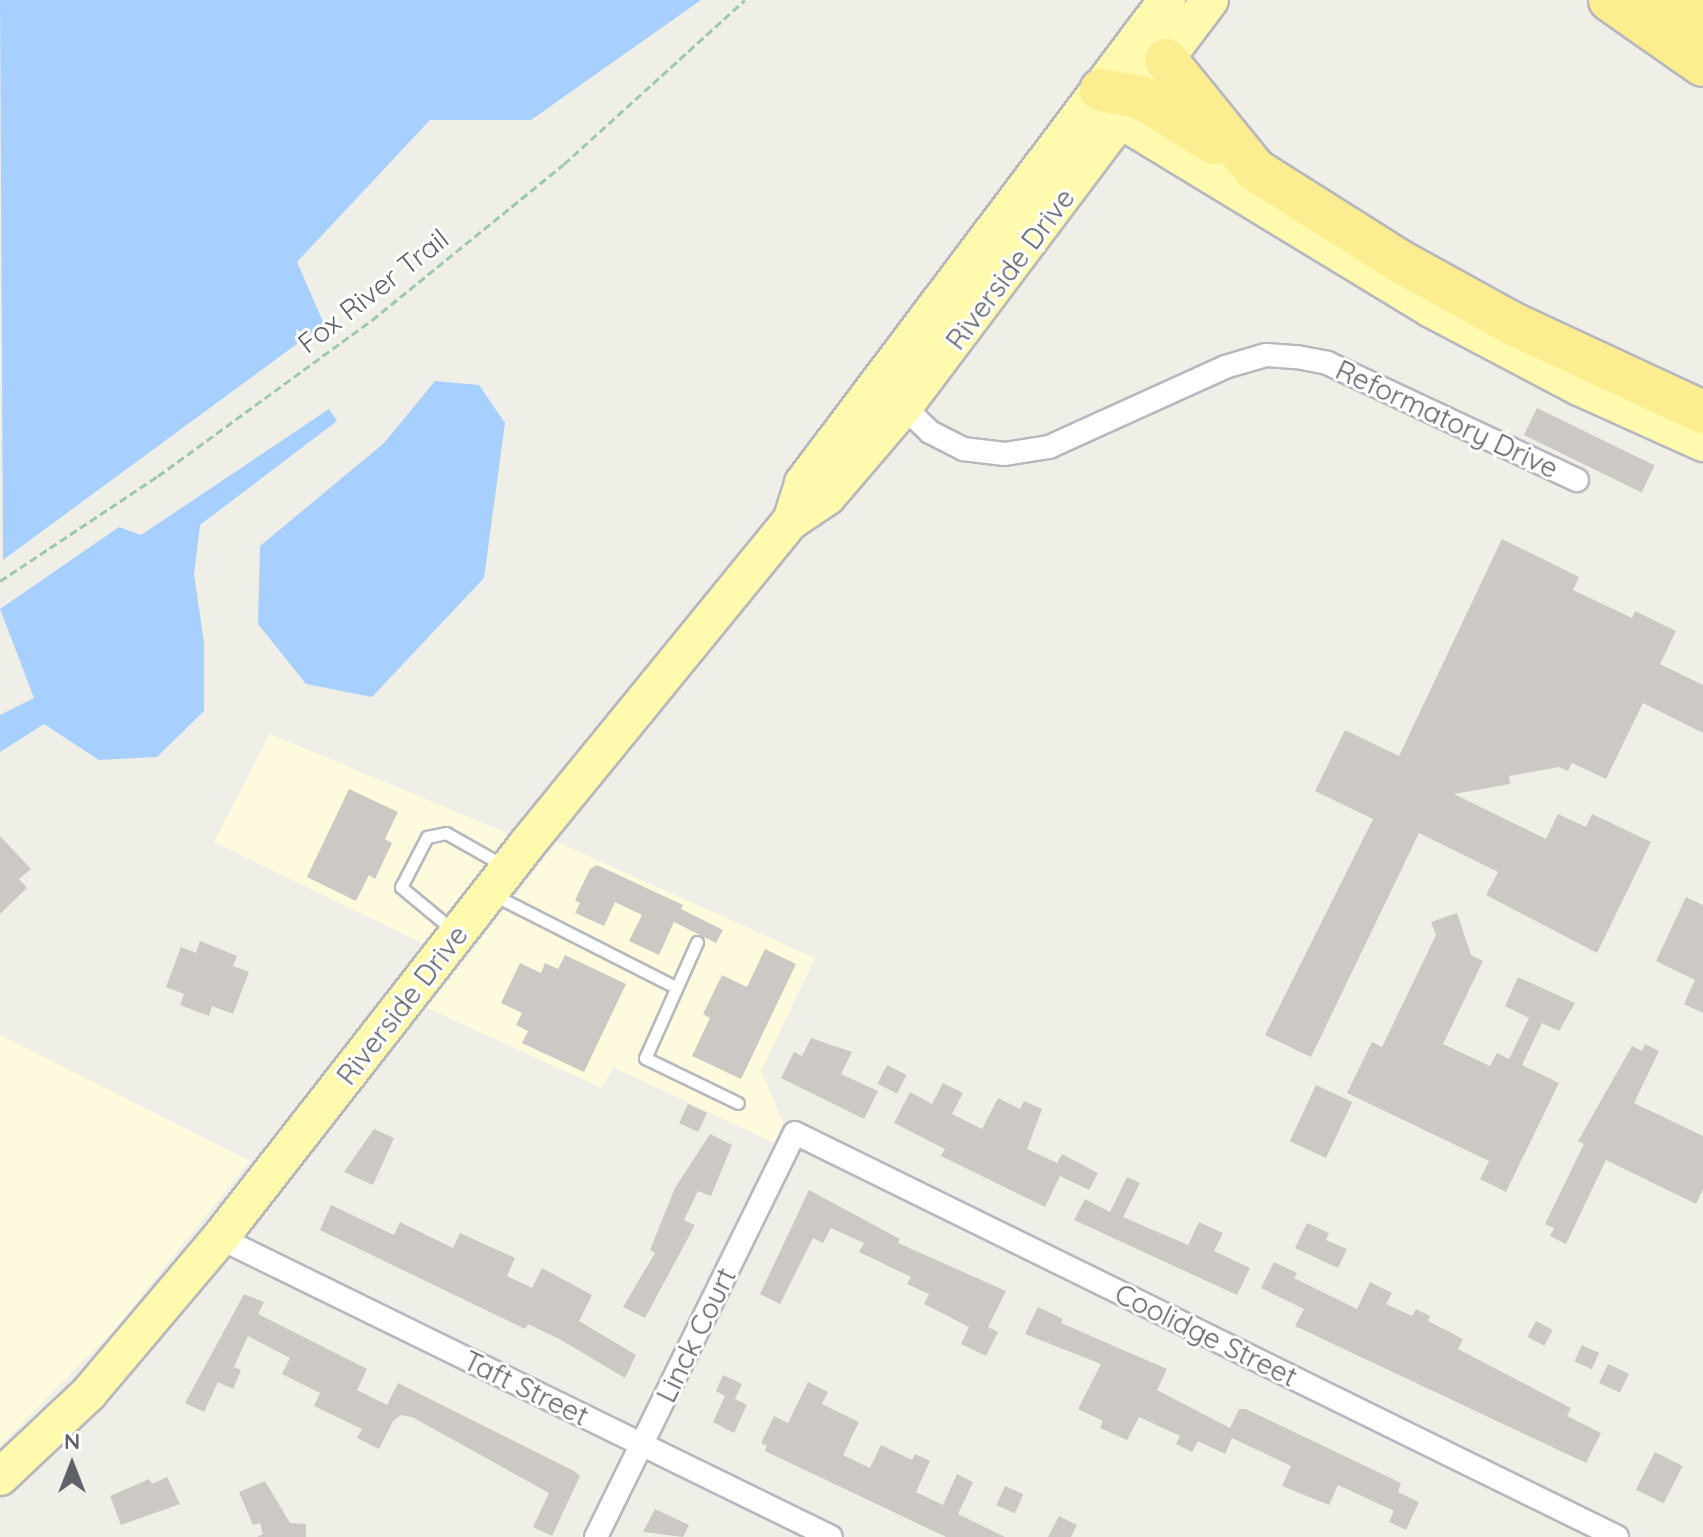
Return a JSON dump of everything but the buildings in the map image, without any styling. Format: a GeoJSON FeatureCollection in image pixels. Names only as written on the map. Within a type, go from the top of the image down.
{"type":"FeatureCollection","features":[{"type":"Feature","properties":{"kind":"highway"},"geometry":{"type":"LineString","coordinates":[[1610,0],[1703,65]]}},
{"type":"Feature","properties":{"kind":"highway"},"geometry":{"type":"LineString","coordinates":[[1668,0],[1703,21]]}},
{"type":"Feature","properties":{"kind":"highway"},"geometry":{"type":"LineString","coordinates":[[1166,60],[1255,170]]}},
{"type":"Feature","properties":{"kind":"highway"},"geometry":{"type":"LineString","coordinates":[[1121,103],[1255,170],[1399,261],[1513,324],[1703,412]]}},
{"type":"Feature","properties":{"kind":"main road","name":"Riverside Drive"},"geometry":{"type":"LineString","coordinates":[[1121,103],[1167,0]]}},
{"type":"Feature","properties":{"kind":"main road","name":"Riverside Drive"},"geometry":{"type":"LineString","coordinates":[[0,1477],[89,1393],[220,1238],[499,881],[791,521],[803,483],[892,396],[1121,103],[1166,60],[1210,0]]}},
{"type":"Feature","properties":{"kind":"main road"},"geometry":{"type":"LineString","coordinates":[[1121,103],[1431,309],[1579,387],[1703,443]]}},
{"type":"Feature","properties":{"kind":"street","name":"Reformatory Drive"},"geometry":{"type":"LineString","coordinates":[[892,396],[930,432],[963,449],[1005,454],[1049,447],[1225,367],[1266,355],[1297,357],[1327,363],[1577,480]]}},
{"type":"Feature","properties":{"kind":"street","name":"Linck Court"},"geometry":{"type":"LineString","coordinates":[[596,1537],[795,1133]]}},
{"type":"Feature","properties":{"kind":"street","name":"Coolidge Street"},"geometry":{"type":"LineString","coordinates":[[795,1133],[1617,1537]]}},
{"type":"Feature","properties":{"kind":"street","name":"Taft Street"},"geometry":{"type":"LineString","coordinates":[[220,1238],[831,1537]]}},
{"type":"Feature","properties":{"kind":"lane"},"geometry":{"type":"LineString","coordinates":[[457,934],[401,887],[427,837],[446,833],[499,881],[675,987]]}},
{"type":"Feature","properties":{"kind":"lane"},"geometry":{"type":"LineString","coordinates":[[697,942],[645,1058],[738,1103]]}},
{"type":"Feature","properties":{"kind":"path","name":"Fox River Trail"},"geometry":{"type":"LineString","coordinates":[[0,581],[158,476],[372,320],[564,164],[745,0]]}},
{"type":"Feature","properties":{"kind":"shaded area"},"geometry":{"type":"Polygon","coordinates":[[[270,734],[512,835],[426,945],[214,842],[270,734]]]}},
{"type":"Feature","properties":{"kind":"shaded area"},"geometry":{"type":"Polygon","coordinates":[[[557,842],[815,958],[761,1071],[783,1122],[774,1143],[613,1067],[602,1088],[427,1008],[557,842]]]}},
{"type":"Feature","properties":{"kind":"shaded area"},"geometry":{"type":"Polygon","coordinates":[[[0,1035],[250,1161],[115,1329],[0,1446],[0,1035]]]}},
{"type":"Feature","properties":{"kind":"water"},"geometry":{"type":"Polygon","coordinates":[[[0,0],[701,0],[531,120],[430,120],[297,262],[324,324],[3,560],[0,0]]]}},
{"type":"Feature","properties":{"kind":"water"},"geometry":{"type":"Polygon","coordinates":[[[435,381],[479,385],[505,423],[484,578],[372,697],[306,684],[258,624],[260,546],[384,443],[435,381]]]}},
{"type":"Feature","properties":{"kind":"water"},"geometry":{"type":"Polygon","coordinates":[[[329,409],[337,421],[200,525],[194,574],[204,643],[204,711],[157,757],[99,760],[44,724],[0,752],[0,715],[34,698],[0,609],[119,527],[141,535],[329,409]]]}}]}
